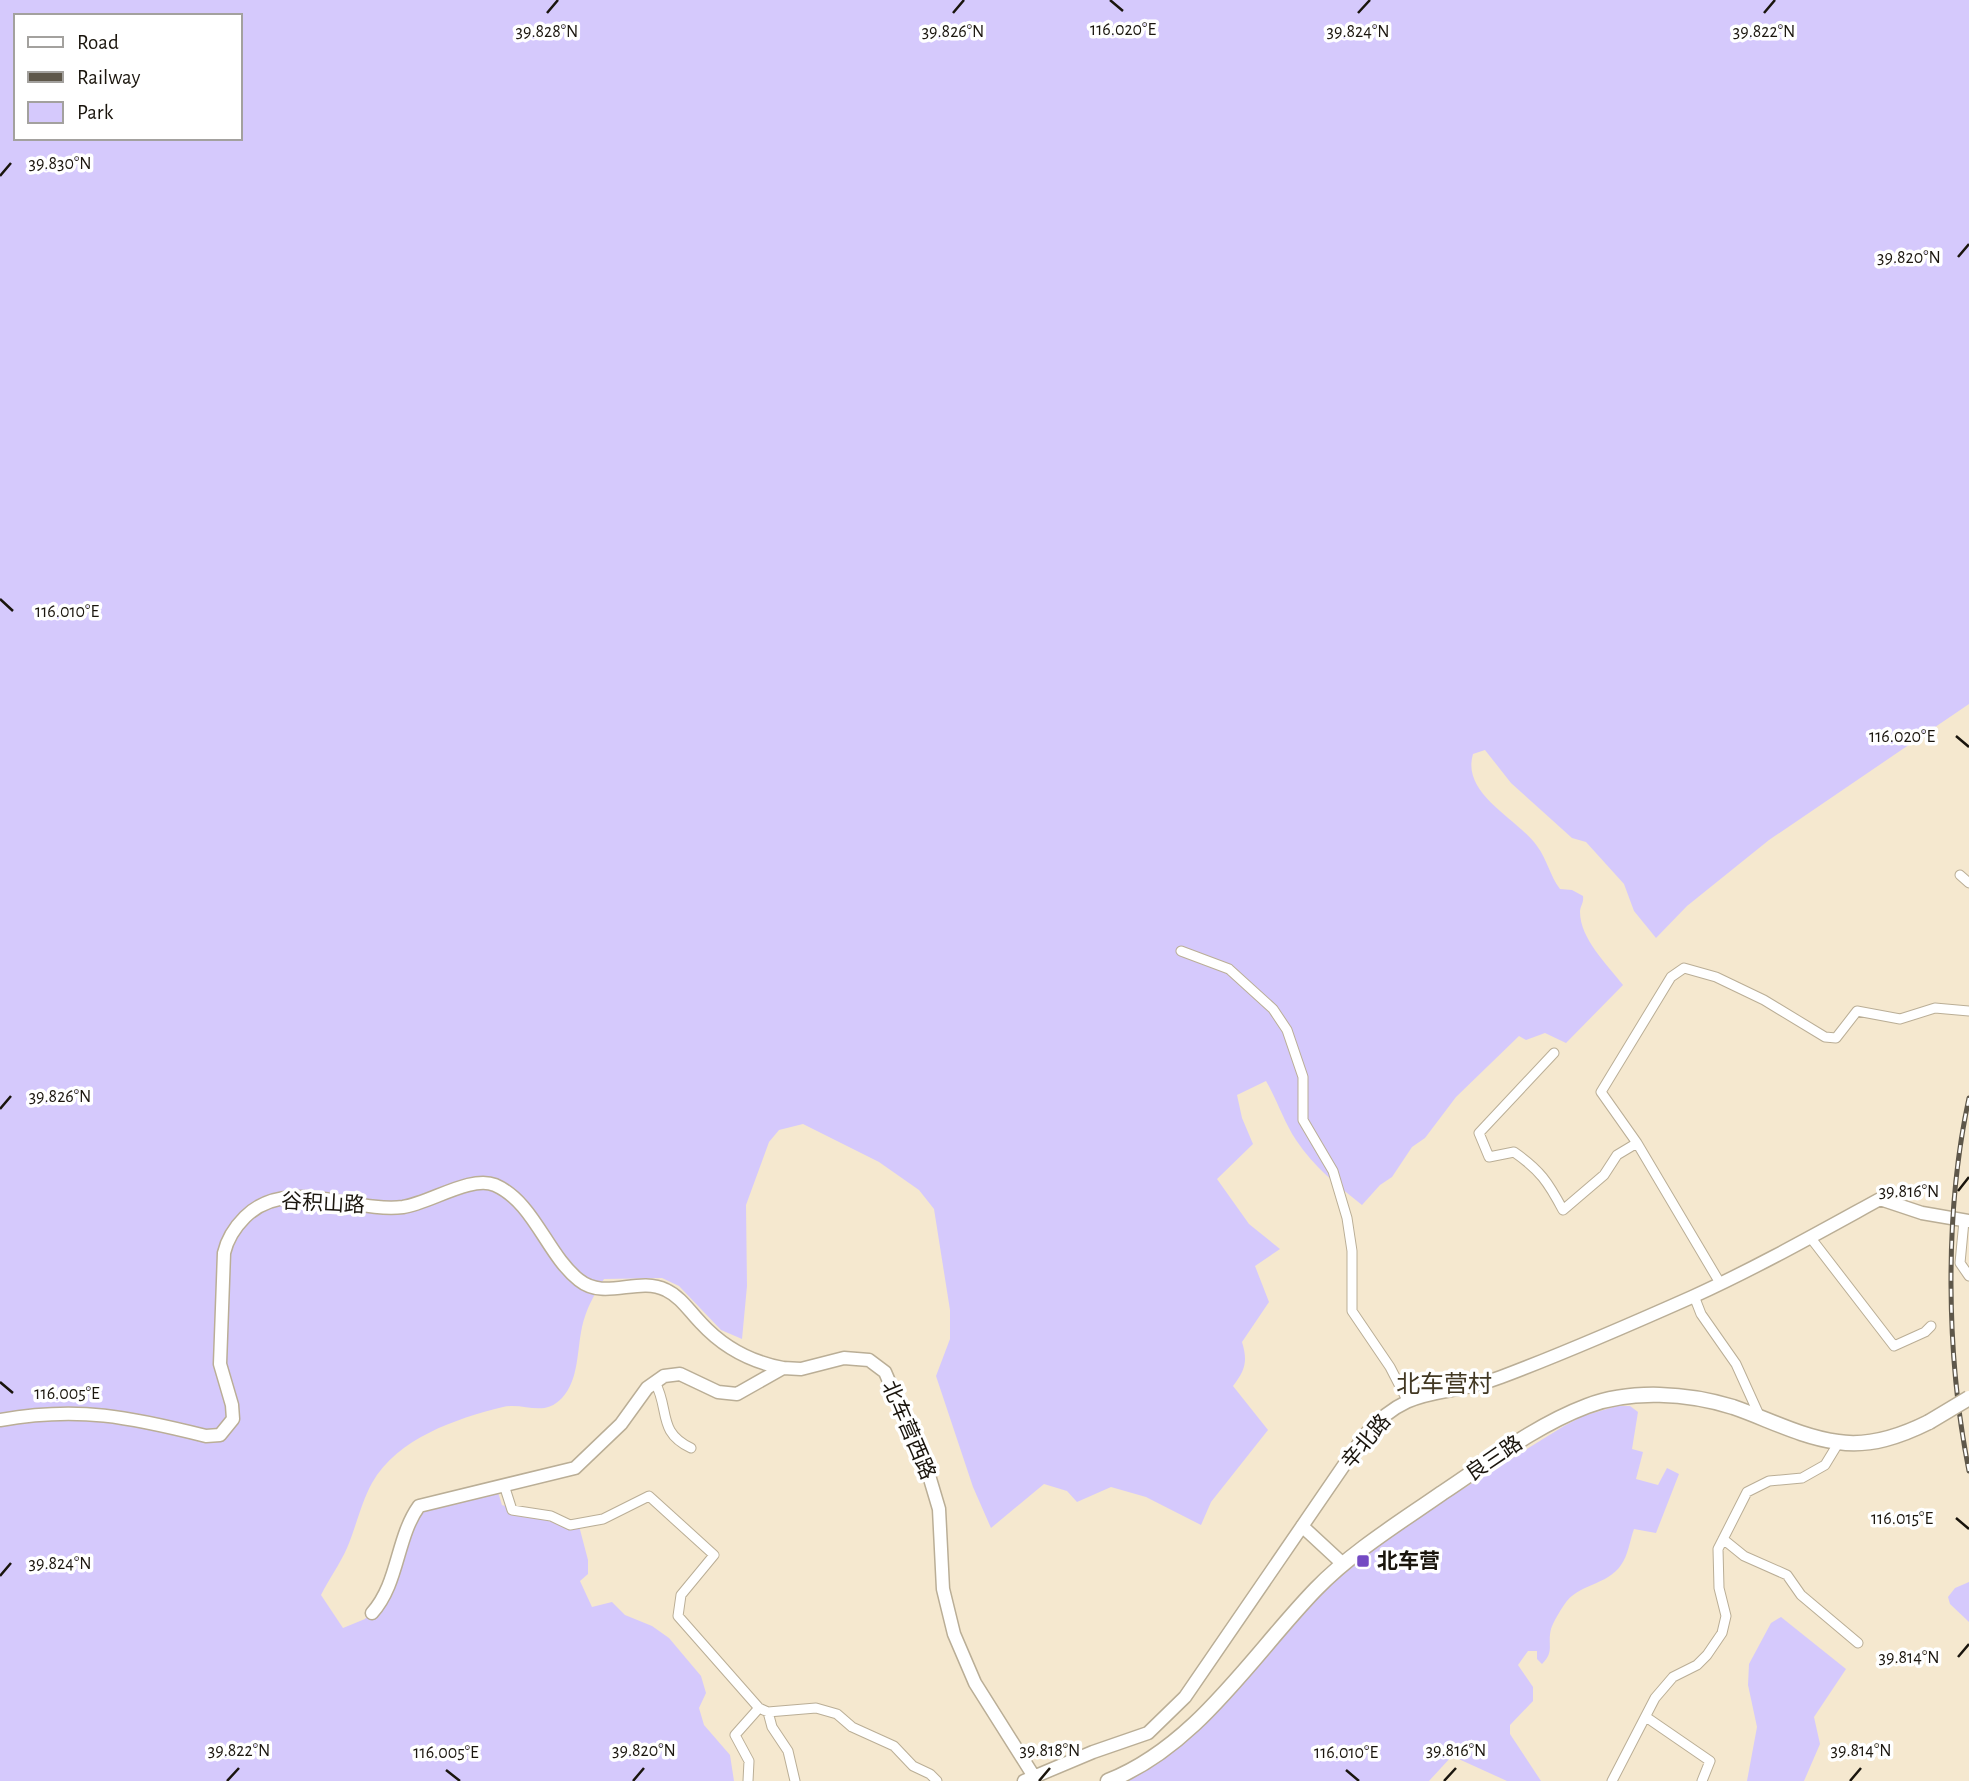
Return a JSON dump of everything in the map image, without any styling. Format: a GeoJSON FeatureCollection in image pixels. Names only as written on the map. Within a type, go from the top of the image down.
{"type":"FeatureCollection","features":[{"type":"Feature","properties":{"kind":"main road","name":"良三路"},"geometry":{"type":"LineString","coordinates":[[1108,1781],[1144,1763],[1183,1734],[1315,1590],[1343,1564],[1500,1453],[1553,1421],[1589,1405],[1625,1397],[1668,1395],[1731,1407],[1802,1434],[1839,1442],[1863,1443],[1892,1438],[1929,1422],[1969,1398]]}},
{"type":"Feature","properties":{"kind":"street"},"geometry":{"type":"LineString","coordinates":[[1960,875],[1969,883]]}},
{"type":"Feature","properties":{"kind":"street"},"geometry":{"type":"LineString","coordinates":[[1181,951],[1229,969],[1273,1009],[1287,1030],[1303,1077],[1303,1120],[1333,1171],[1347,1218],[1352,1251],[1352,1311],[1390,1367],[1407,1400]]}},
{"type":"Feature","properties":{"kind":"street"},"geometry":{"type":"LineString","coordinates":[[1720,1283],[1637,1143],[1601,1092],[1671,977],[1684,968],[1716,977],[1765,1000],[1825,1037],[1836,1038],[1857,1011],[1900,1019],[1935,1008],[1969,1011]]}},
{"type":"Feature","properties":{"kind":"street"},"geometry":{"type":"LineString","coordinates":[[1554,1053],[1479,1133],[1489,1157],[1514,1152],[1527,1161],[1544,1175],[1563,1210],[1604,1174],[1617,1155],[1637,1143]]}},
{"type":"Feature","properties":{"kind":"street","name":"谷积山路"},"geometry":{"type":"LineString","coordinates":[[0,1420],[66,1414],[106,1414],[206,1436],[220,1435],[231,1425],[233,1411],[220,1364],[223,1253],[230,1237],[249,1213],[270,1200],[292,1196],[402,1207],[475,1183],[498,1186],[514,1199],[566,1268],[582,1283],[601,1289],[646,1285],[666,1289],[712,1333],[735,1350],[756,1362],[783,1368]]}},
{"type":"Feature","properties":{"kind":"street","name":"辛北路"},"geometry":{"type":"LineString","coordinates":[[1029,1778],[1137,1738],[1161,1724],[1185,1697],[1364,1436],[1378,1420],[1407,1400],[1428,1392],[1468,1387],[1500,1378],[1694,1296],[1881,1199],[1922,1213],[1967,1221]]}},
{"type":"Feature","properties":{"kind":"street"},"geometry":{"type":"LineString","coordinates":[[1967,1221],[1960,1263],[1969,1276]]}},
{"type":"Feature","properties":{"kind":"street"},"geometry":{"type":"LineString","coordinates":[[1810,1237],[1894,1346],[1925,1332],[1931,1326]]}},
{"type":"Feature","properties":{"kind":"street"},"geometry":{"type":"LineString","coordinates":[[1694,1296],[1701,1314],[1736,1364],[1761,1418]]}},
{"type":"Feature","properties":{"kind":"street","name":"北车营西路"},"geometry":{"type":"LineString","coordinates":[[655,1382],[664,1376],[680,1374],[718,1392],[737,1394],[783,1368],[802,1369],[856,1357],[875,1363],[885,1372],[921,1451],[939,1509],[943,1589],[954,1634],[975,1683],[1029,1778]]}},
{"type":"Feature","properties":{"kind":"street"},"geometry":{"type":"LineString","coordinates":[[372,1613],[388,1591],[407,1523],[419,1506],[575,1468],[621,1424],[647,1388],[655,1382],[662,1395],[664,1423],[676,1441],[691,1448]]}},
{"type":"Feature","properties":{"kind":"street"},"geometry":{"type":"LineString","coordinates":[[1612,1781],[1655,1698],[1674,1677],[1697,1665],[1723,1633],[1726,1616],[1717,1568],[1718,1549],[1746,1492],[1769,1481],[1802,1478],[1825,1465],[1839,1442]]}},
{"type":"Feature","properties":{"kind":"street"},"geometry":{"type":"LineString","coordinates":[[504,1485],[512,1510],[551,1516],[570,1525],[603,1519],[649,1496],[714,1555],[681,1595],[678,1616],[763,1710],[788,1751],[795,1781]]}},
{"type":"Feature","properties":{"kind":"street"},"geometry":{"type":"LineString","coordinates":[[1302,1526],[1343,1564]]}},
{"type":"Feature","properties":{"kind":"street"},"geometry":{"type":"LineString","coordinates":[[1723,1539],[1744,1556],[1787,1575],[1801,1595],[1858,1643]]}},
{"type":"Feature","properties":{"kind":"street"},"geometry":{"type":"LineString","coordinates":[[748,1781],[749,1761],[735,1735],[763,1710],[816,1708],[837,1714],[852,1727],[894,1746],[913,1766],[937,1781]]}},
{"type":"Feature","properties":{"kind":"street"},"geometry":{"type":"LineString","coordinates":[[1646,1717],[1710,1761],[1702,1781]]}},
{"type":"Feature","properties":{"kind":"green space"},"geometry":{"type":"Polygon","coordinates":[[[0,0],[1969,0],[1969,704],[1769,840],[1687,906],[1656,938],[1634,911],[1624,884],[1586,842],[1572,838],[1511,783],[1485,750],[1473,754],[1471,768],[1483,793],[1537,846],[1560,889],[1572,890],[1583,896],[1580,912],[1585,932],[1596,951],[1623,985],[1566,1043],[1545,1033],[1526,1040],[1519,1036],[1456,1097],[1425,1138],[1412,1147],[1392,1177],[1380,1185],[1362,1205],[1326,1175],[1303,1150],[1266,1081],[1237,1095],[1242,1118],[1253,1144],[1217,1179],[1249,1224],[1280,1249],[1255,1266],[1269,1302],[1242,1342],[1244,1366],[1233,1386],[1268,1430],[1211,1502],[1201,1525],[1146,1497],[1111,1487],[1077,1502],[1067,1491],[1044,1484],[991,1528],[973,1487],[936,1376],[950,1339],[950,1310],[934,1209],[919,1190],[879,1162],[803,1124],[779,1130],[769,1142],[746,1205],[747,1286],[742,1339],[721,1330],[679,1286],[662,1278],[604,1279],[582,1327],[572,1383],[555,1404],[541,1408],[503,1407],[447,1424],[412,1442],[383,1467],[372,1483],[347,1548],[321,1595],[343,1628],[365,1619],[378,1601],[418,1512],[496,1486],[502,1505],[560,1525],[578,1522],[588,1560],[588,1574],[580,1581],[592,1607],[612,1602],[625,1615],[652,1626],[669,1638],[701,1676],[706,1693],[699,1708],[704,1725],[730,1755],[734,1781],[0,1781],[0,0]]]}},
{"type":"Feature","properties":{"kind":"green space"},"geometry":{"type":"Polygon","coordinates":[[[1617,1406],[1630,1406],[1638,1412],[1632,1449],[1643,1452],[1636,1479],[1658,1485],[1667,1468],[1679,1474],[1656,1533],[1634,1529],[1625,1557],[1615,1572],[1577,1592],[1564,1605],[1551,1629],[1550,1651],[1542,1664],[1537,1659],[1537,1651],[1528,1651],[1518,1665],[1533,1687],[1533,1701],[1510,1725],[1510,1734],[1541,1781],[1507,1781],[1452,1756],[1429,1781],[1122,1781],[1157,1761],[1338,1574],[1408,1523],[1564,1426],[1583,1416],[1617,1406]]]}},
{"type":"Feature","properties":{"kind":"green space"},"geometry":{"type":"Polygon","coordinates":[[[1969,1582],[1969,1622],[1950,1604],[1948,1597],[1955,1588],[1969,1582]]]}},
{"type":"Feature","properties":{"kind":"green space"},"geometry":{"type":"Polygon","coordinates":[[[1781,1617],[1846,1669],[1814,1717],[1820,1744],[1804,1781],[1747,1781],[1757,1727],[1748,1685],[1749,1664],[1771,1623],[1781,1617]]]}},
{"type":"Feature","properties":{"kind":"railway"},"geometry":{"type":"LineString","coordinates":[[1969,1098],[1955,1189],[1951,1284],[1956,1380],[1969,1471]]}},
{"type":"Feature","properties":{"kind":"place","name":"北车营"},"geometry":{"type":"Point","coordinates":[1363,1561]}},
{"type":"Feature","properties":{"kind":"district","name":"北车营村"},"geometry":{"type":"Point","coordinates":[1444,1384]}}]}
